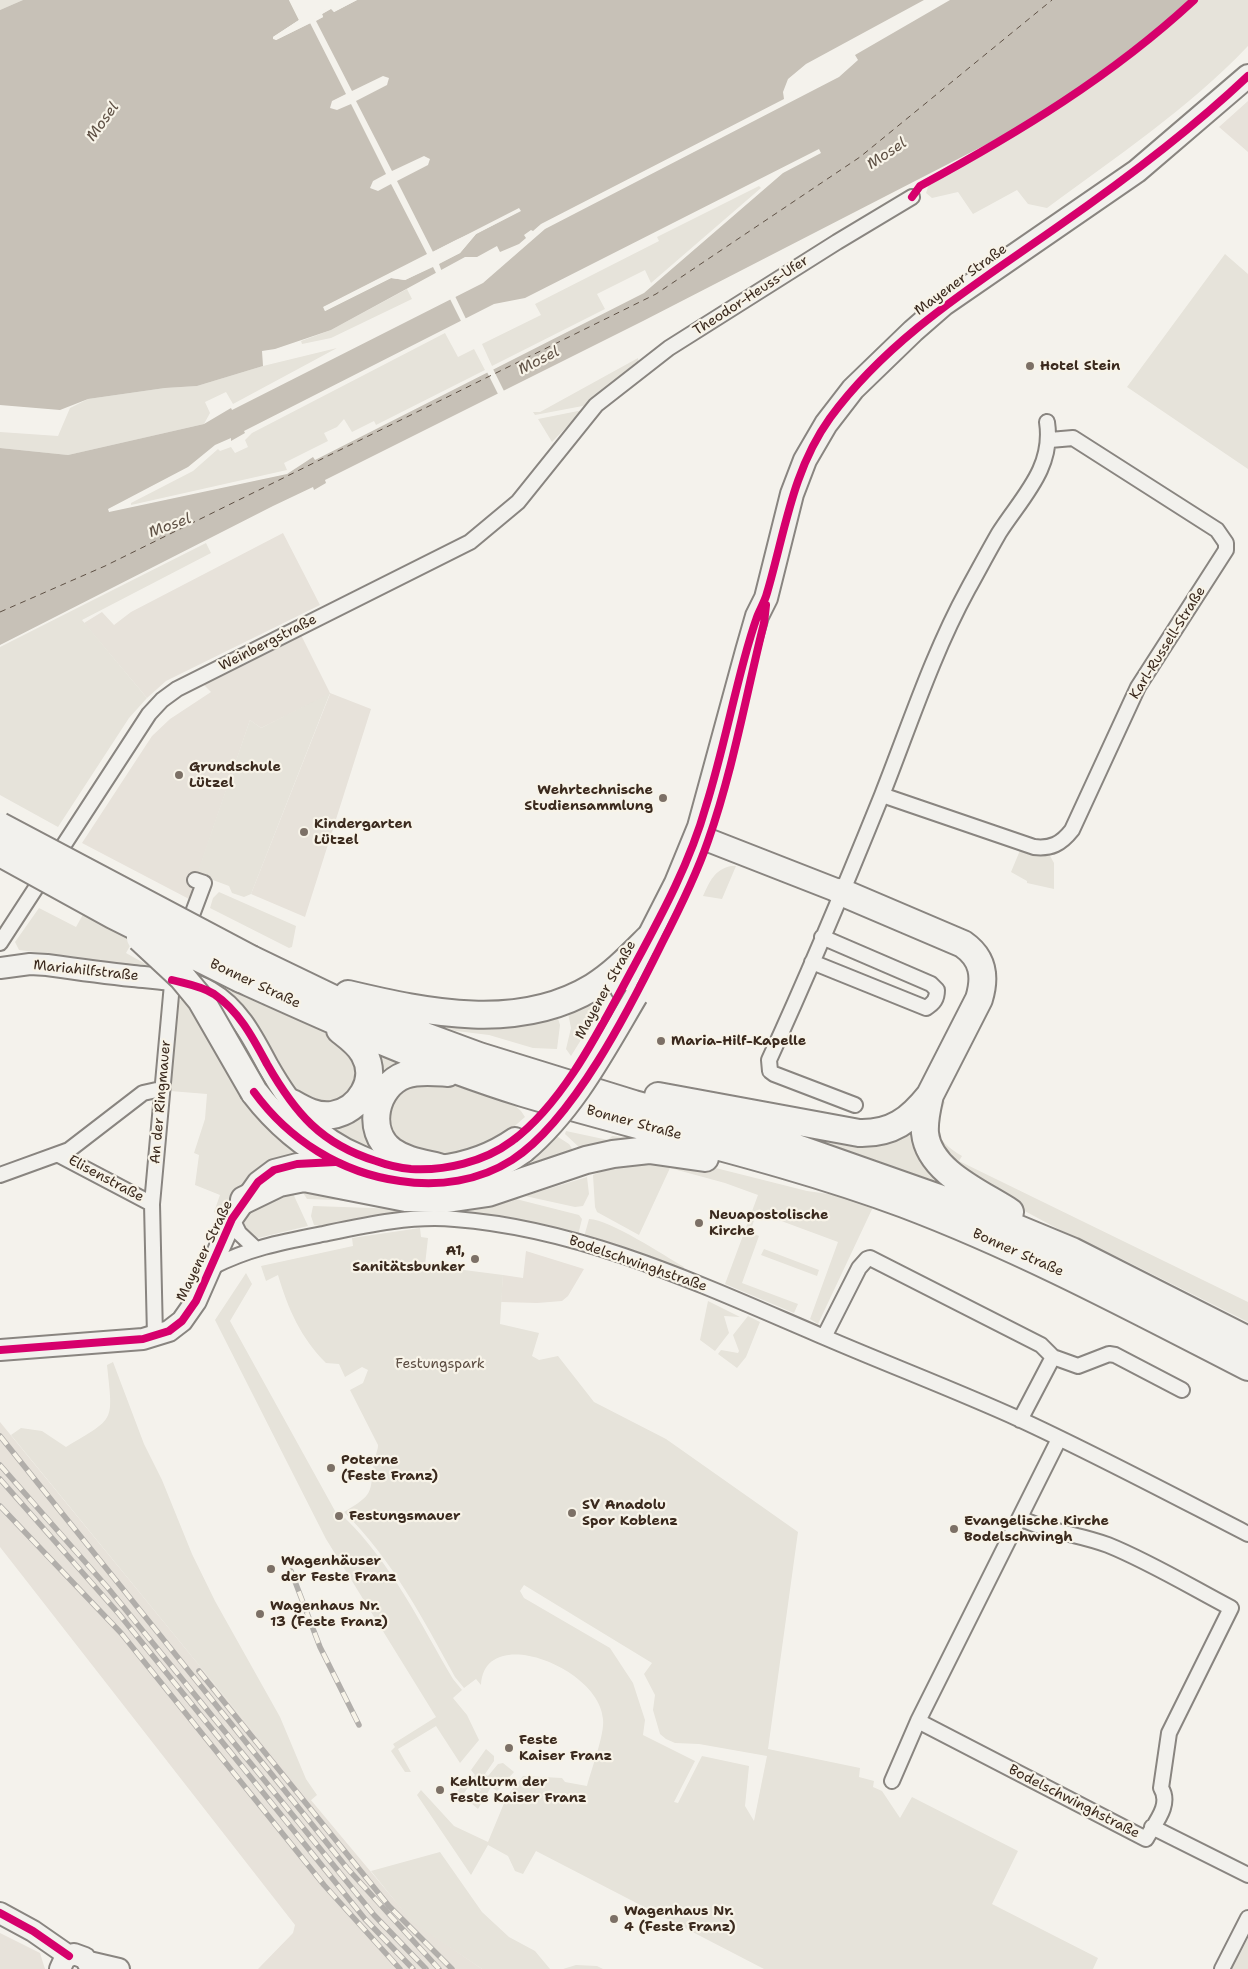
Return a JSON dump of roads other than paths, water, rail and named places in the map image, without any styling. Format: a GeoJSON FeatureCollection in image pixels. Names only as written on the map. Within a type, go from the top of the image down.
{"type":"FeatureCollection","features":[{"type":"Feature","properties":{"kind":"highway"},"geometry":{"type":"LineString","coordinates":[[0,826],[246,969]]}},
{"type":"Feature","properties":{"kind":"highway","name":"Bonner Straße"},"geometry":{"type":"LineString","coordinates":[[0,853],[113,915],[246,969],[296,981],[400,1028],[511,1067],[794,1147],[973,1210],[1072,1251],[1248,1340]]}},
{"type":"Feature","properties":{"kind":"highway"},"geometry":{"type":"LineString","coordinates":[[596,1092],[618,1092],[681,1099],[828,1129],[871,1134],[889,1130],[905,1122],[930,1095],[980,999],[983,974],[979,959],[970,948],[954,939],[841,892]]}},
{"type":"Feature","properties":{"kind":"highway"},"geometry":{"type":"LineString","coordinates":[[113,915],[169,964],[196,994],[254,1092],[265,1106],[296,1136],[337,1162]]}},
{"type":"Feature","properties":{"kind":"highway"},"geometry":{"type":"LineString","coordinates":[[296,981],[411,1007],[476,1014],[505,1014],[544,1008],[580,994],[609,976],[648,939]]}},
{"type":"Feature","properties":{"kind":"highway","name":"Bonner Straße"},"geometry":{"type":"LineString","coordinates":[[246,969],[324,1017],[373,1039],[467,1074],[633,1124],[765,1158],[904,1204],[1076,1278],[1248,1367]]}},
{"type":"Feature","properties":{"kind":"highway"},"geometry":{"type":"LineString","coordinates":[[292,1103],[311,1112],[330,1115],[352,1107],[367,1087],[369,1067],[364,1054],[354,1042],[324,1017]]}},
{"type":"Feature","properties":{"kind":"highway"},"geometry":{"type":"LineString","coordinates":[[439,1167],[406,1159],[391,1150],[379,1134],[376,1124],[377,1110],[382,1096],[390,1084],[404,1075],[416,1072],[467,1074]]}},
{"type":"Feature","properties":{"kind":"highway"},"geometry":{"type":"LineString","coordinates":[[930,1095],[925,1119],[925,1136],[931,1152],[942,1167],[956,1179],[1072,1251]]}},
{"type":"Feature","properties":{"kind":"highway"},"geometry":{"type":"LineString","coordinates":[[238,1209],[289,1174],[406,1198],[447,1199],[488,1193],[586,1160],[649,1150],[694,1156],[815,1186],[865,1191]]}},
{"type":"Feature","properties":{"kind":"main road","name":"Mayener Straße"},"geometry":{"type":"LineString","coordinates":[[337,1162],[389,1180],[410,1183],[448,1182],[467,1179],[492,1171],[520,1145],[548,1128],[594,1065],[629,992],[688,890],[708,840],[764,623],[766,598],[798,477],[815,441],[853,389],[944,304],[1137,171],[1248,76]]}},
{"type":"Feature","properties":{"kind":"main road","name":"Mayener Straße"},"geometry":{"type":"LineString","coordinates":[[629,992],[648,939],[676,883],[699,828],[746,651],[757,616],[766,598]]}},
{"type":"Feature","properties":{"kind":"main road"},"geometry":{"type":"LineString","coordinates":[[708,840],[841,892]]}},
{"type":"Feature","properties":{"kind":"main road","name":"Mayener Straße"},"geometry":{"type":"LineString","coordinates":[[439,1167],[475,1160],[502,1148],[520,1145]]}},
{"type":"Feature","properties":{"kind":"street","name":"Theodor-Heuss-Ufer"},"geometry":{"type":"LineString","coordinates":[[596,404],[669,348],[912,197]]}},
{"type":"Feature","properties":{"kind":"street","name":"Weinbergstraße"},"geometry":{"type":"LineString","coordinates":[[0,944],[149,714],[162,700],[177,689],[470,542],[518,502],[596,404]]}},
{"type":"Feature","properties":{"kind":"street"},"geometry":{"type":"LineString","coordinates":[[855,1105],[774,1074],[768,1066],[882,795],[935,659],[966,592],[1000,533],[1041,471],[1050,440],[1048,422]]}},
{"type":"Feature","properties":{"kind":"street","name":"Karl-Russell-Straße"},"geometry":{"type":"LineString","coordinates":[[882,795],[1034,847],[1054,846],[1065,840],[1072,830],[1138,687],[1226,550],[1226,543],[1217,530],[1074,438],[1050,440]]}},
{"type":"Feature","properties":{"kind":"street","name":"An der Ringmauer"},"geometry":{"type":"LineString","coordinates":[[155,1336],[152,1204],[161,1089],[175,962],[204,883],[195,880]]}},
{"type":"Feature","properties":{"kind":"street"},"geometry":{"type":"LineString","coordinates":[[812,962],[926,1008],[937,998],[937,990],[931,984],[822,937]]}},
{"type":"Feature","properties":{"kind":"street","name":"Mariahilfstraße"},"geometry":{"type":"LineString","coordinates":[[0,968],[30,964],[172,980],[198,986],[226,1003],[249,1032],[292,1103]]}},
{"type":"Feature","properties":{"kind":"street"},"geometry":{"type":"LineString","coordinates":[[0,1175],[69,1150],[143,1093],[161,1089]]}},
{"type":"Feature","properties":{"kind":"street","name":"Mayener Straße"},"geometry":{"type":"LineString","coordinates":[[292,1103],[316,1130],[348,1150],[398,1167],[439,1167]]}},
{"type":"Feature","properties":{"kind":"street","name":"Elisenstraße"},"geometry":{"type":"LineString","coordinates":[[58,1154],[152,1204]]}},
{"type":"Feature","properties":{"kind":"street","name":"Mayener Straße"},"geometry":{"type":"LineString","coordinates":[[289,1174],[337,1162]]}},
{"type":"Feature","properties":{"kind":"street","name":"Mayener Straße"},"geometry":{"type":"LineString","coordinates":[[238,1209],[244,1239],[255,1248]]}},
{"type":"Feature","properties":{"kind":"street","name":"Mayener Straße"},"geometry":{"type":"LineString","coordinates":[[0,1350],[121,1341],[155,1336],[169,1331],[189,1313],[202,1290],[238,1209]]}},
{"type":"Feature","properties":{"kind":"street","name":"Bodelschwinghstraße"},"geometry":{"type":"LineString","coordinates":[[212,1267],[255,1248],[406,1219],[429,1217],[488,1223],[579,1242],[688,1280],[1020,1420],[1248,1534]]}},
{"type":"Feature","properties":{"kind":"street"},"geometry":{"type":"LineString","coordinates":[[824,1337],[859,1268],[870,1258],[1041,1345],[1053,1357],[1078,1366],[1109,1354],[1115,1355],[1182,1390]]}},
{"type":"Feature","properties":{"kind":"street"},"geometry":{"type":"LineString","coordinates":[[1020,1420],[1053,1357]]}},
{"type":"Feature","properties":{"kind":"street"},"geometry":{"type":"LineString","coordinates":[[892,1781],[918,1721],[1059,1439]]}},
{"type":"Feature","properties":{"kind":"street","name":"Bodelschwinghstraße"},"geometry":{"type":"LineString","coordinates":[[918,1721],[1146,1840],[1165,1804],[1166,1796],[1161,1788],[1169,1733],[1231,1608],[1115,1548],[1076,1534],[1040,1528],[1020,1518]]}},
{"type":"Feature","properties":{"kind":"street"},"geometry":{"type":"LineString","coordinates":[[1152,1827],[1248,1875]]}},
{"type":"Feature","properties":{"kind":"street"},"geometry":{"type":"LineString","coordinates":[[0,1913],[33,1931],[61,1958],[79,1954],[90,1966],[119,1969]]}},
{"type":"Feature","properties":{"kind":"street"},"geometry":{"type":"LineString","coordinates":[[1222,1969],[1248,1918]]}},
{"type":"Feature","properties":{"kind":"water","name":"Mosel"},"geometry":{"type":"Polygon","coordinates":[[[23,0],[289,0],[299,20],[273,37],[276,40],[323,17],[322,14],[332,8],[334,12],[357,0],[924,0],[806,64],[788,79],[783,92],[784,99],[541,224],[533,231],[531,230],[524,235],[526,238],[519,244],[500,252],[497,246],[477,257],[465,257],[331,330],[275,349],[262,351],[263,366],[197,386],[165,388],[88,399],[60,410],[0,405],[0,10],[23,0]],[[520,211],[456,240],[324,307],[325,311],[391,278],[405,280],[460,253],[476,234],[520,211]]]}},
{"type":"Feature","properties":{"kind":"water","name":"Mosel"},"geometry":{"type":"Polygon","coordinates":[[[950,0],[1189,0],[1143,41],[1094,78],[1042,112],[989,143],[643,321],[325,480],[326,483],[314,490],[313,487],[273,506],[0,645],[0,448],[68,455],[204,424],[231,408],[232,410],[483,283],[545,229],[839,77],[858,60],[855,55],[950,0]],[[819,149],[525,298],[494,304],[244,431],[245,433],[231,441],[231,438],[215,445],[188,467],[108,509],[109,512],[287,474],[313,457],[315,460],[321,457],[644,293],[783,173],[821,153],[819,149]]]}},
{"type":"Feature","properties":{"kind":"railway"},"geometry":{"type":"LineString","coordinates":[[0,1436],[347,1868],[439,1969]]}},
{"type":"Feature","properties":{"kind":"railway"},"geometry":{"type":"LineString","coordinates":[[0,1465],[108,1588],[374,1915],[426,1969]]}},
{"type":"Feature","properties":{"kind":"railway"},"geometry":{"type":"LineString","coordinates":[[0,1479],[119,1614],[365,1919],[413,1969]]}},
{"type":"Feature","properties":{"kind":"railway"},"geometry":{"type":"LineString","coordinates":[[0,1506],[121,1633],[324,1885],[400,1969]]}},
{"type":"Feature","properties":{"kind":"railway"},"geometry":{"type":"LineString","coordinates":[[291,1571],[320,1647],[359,1725]]}},
{"type":"Feature","properties":{"kind":"railway"},"geometry":{"type":"LineString","coordinates":[[199,1671],[389,1906],[452,1969]]}},
{"type":"Feature","properties":{"kind":"place","name":"Hotel Stein"},"geometry":{"type":"Point","coordinates":[1030,366]}},
{"type":"Feature","properties":{"kind":"place","name":"Grundschule Lützel"},"geometry":{"type":"Point","coordinates":[179,775]}},
{"type":"Feature","properties":{"kind":"place","name":"Wehrtechnische Studiensammlung"},"geometry":{"type":"Point","coordinates":[663,798]}},
{"type":"Feature","properties":{"kind":"place","name":"Kindergarten Lützel"},"geometry":{"type":"Point","coordinates":[304,832]}},
{"type":"Feature","properties":{"kind":"place","name":"Maria-Hilf-Kapelle"},"geometry":{"type":"Point","coordinates":[661,1041]}},
{"type":"Feature","properties":{"kind":"place","name":"Neuapostolische Kirche"},"geometry":{"type":"Point","coordinates":[699,1223]}},
{"type":"Feature","properties":{"kind":"place","name":"A1, Sanitätsbunker"},"geometry":{"type":"Point","coordinates":[475,1259]}},
{"type":"Feature","properties":{"kind":"place","name":"Poterne (Feste Franz)"},"geometry":{"type":"Point","coordinates":[331,1468]}},
{"type":"Feature","properties":{"kind":"place","name":"SV Anadolu Spor Koblenz"},"geometry":{"type":"Point","coordinates":[572,1513]}},
{"type":"Feature","properties":{"kind":"place","name":"Festungsmauer"},"geometry":{"type":"Point","coordinates":[339,1516]}},
{"type":"Feature","properties":{"kind":"place","name":"Evangelische Kirche Bodelschwingh"},"geometry":{"type":"Point","coordinates":[954,1529]}},
{"type":"Feature","properties":{"kind":"place","name":"Wagenhäuser der Feste Franz"},"geometry":{"type":"Point","coordinates":[271,1569]}},
{"type":"Feature","properties":{"kind":"place","name":"Wagenhaus Nr. 13 (Feste Franz)"},"geometry":{"type":"Point","coordinates":[260,1614]}},
{"type":"Feature","properties":{"kind":"place","name":"Feste Kaiser Franz"},"geometry":{"type":"Point","coordinates":[509,1748]}},
{"type":"Feature","properties":{"kind":"place","name":"Kehlturm der Feste Kaiser Franz"},"geometry":{"type":"Point","coordinates":[440,1790]}},
{"type":"Feature","properties":{"kind":"place","name":"Wagenhaus Nr. 4 (Feste Franz)"},"geometry":{"type":"Point","coordinates":[614,1919]}},
{"type":"Feature","properties":{"kind":"park label","name":"Festungspark"},"geometry":{"type":"Point","coordinates":[440,1364]}}]}
